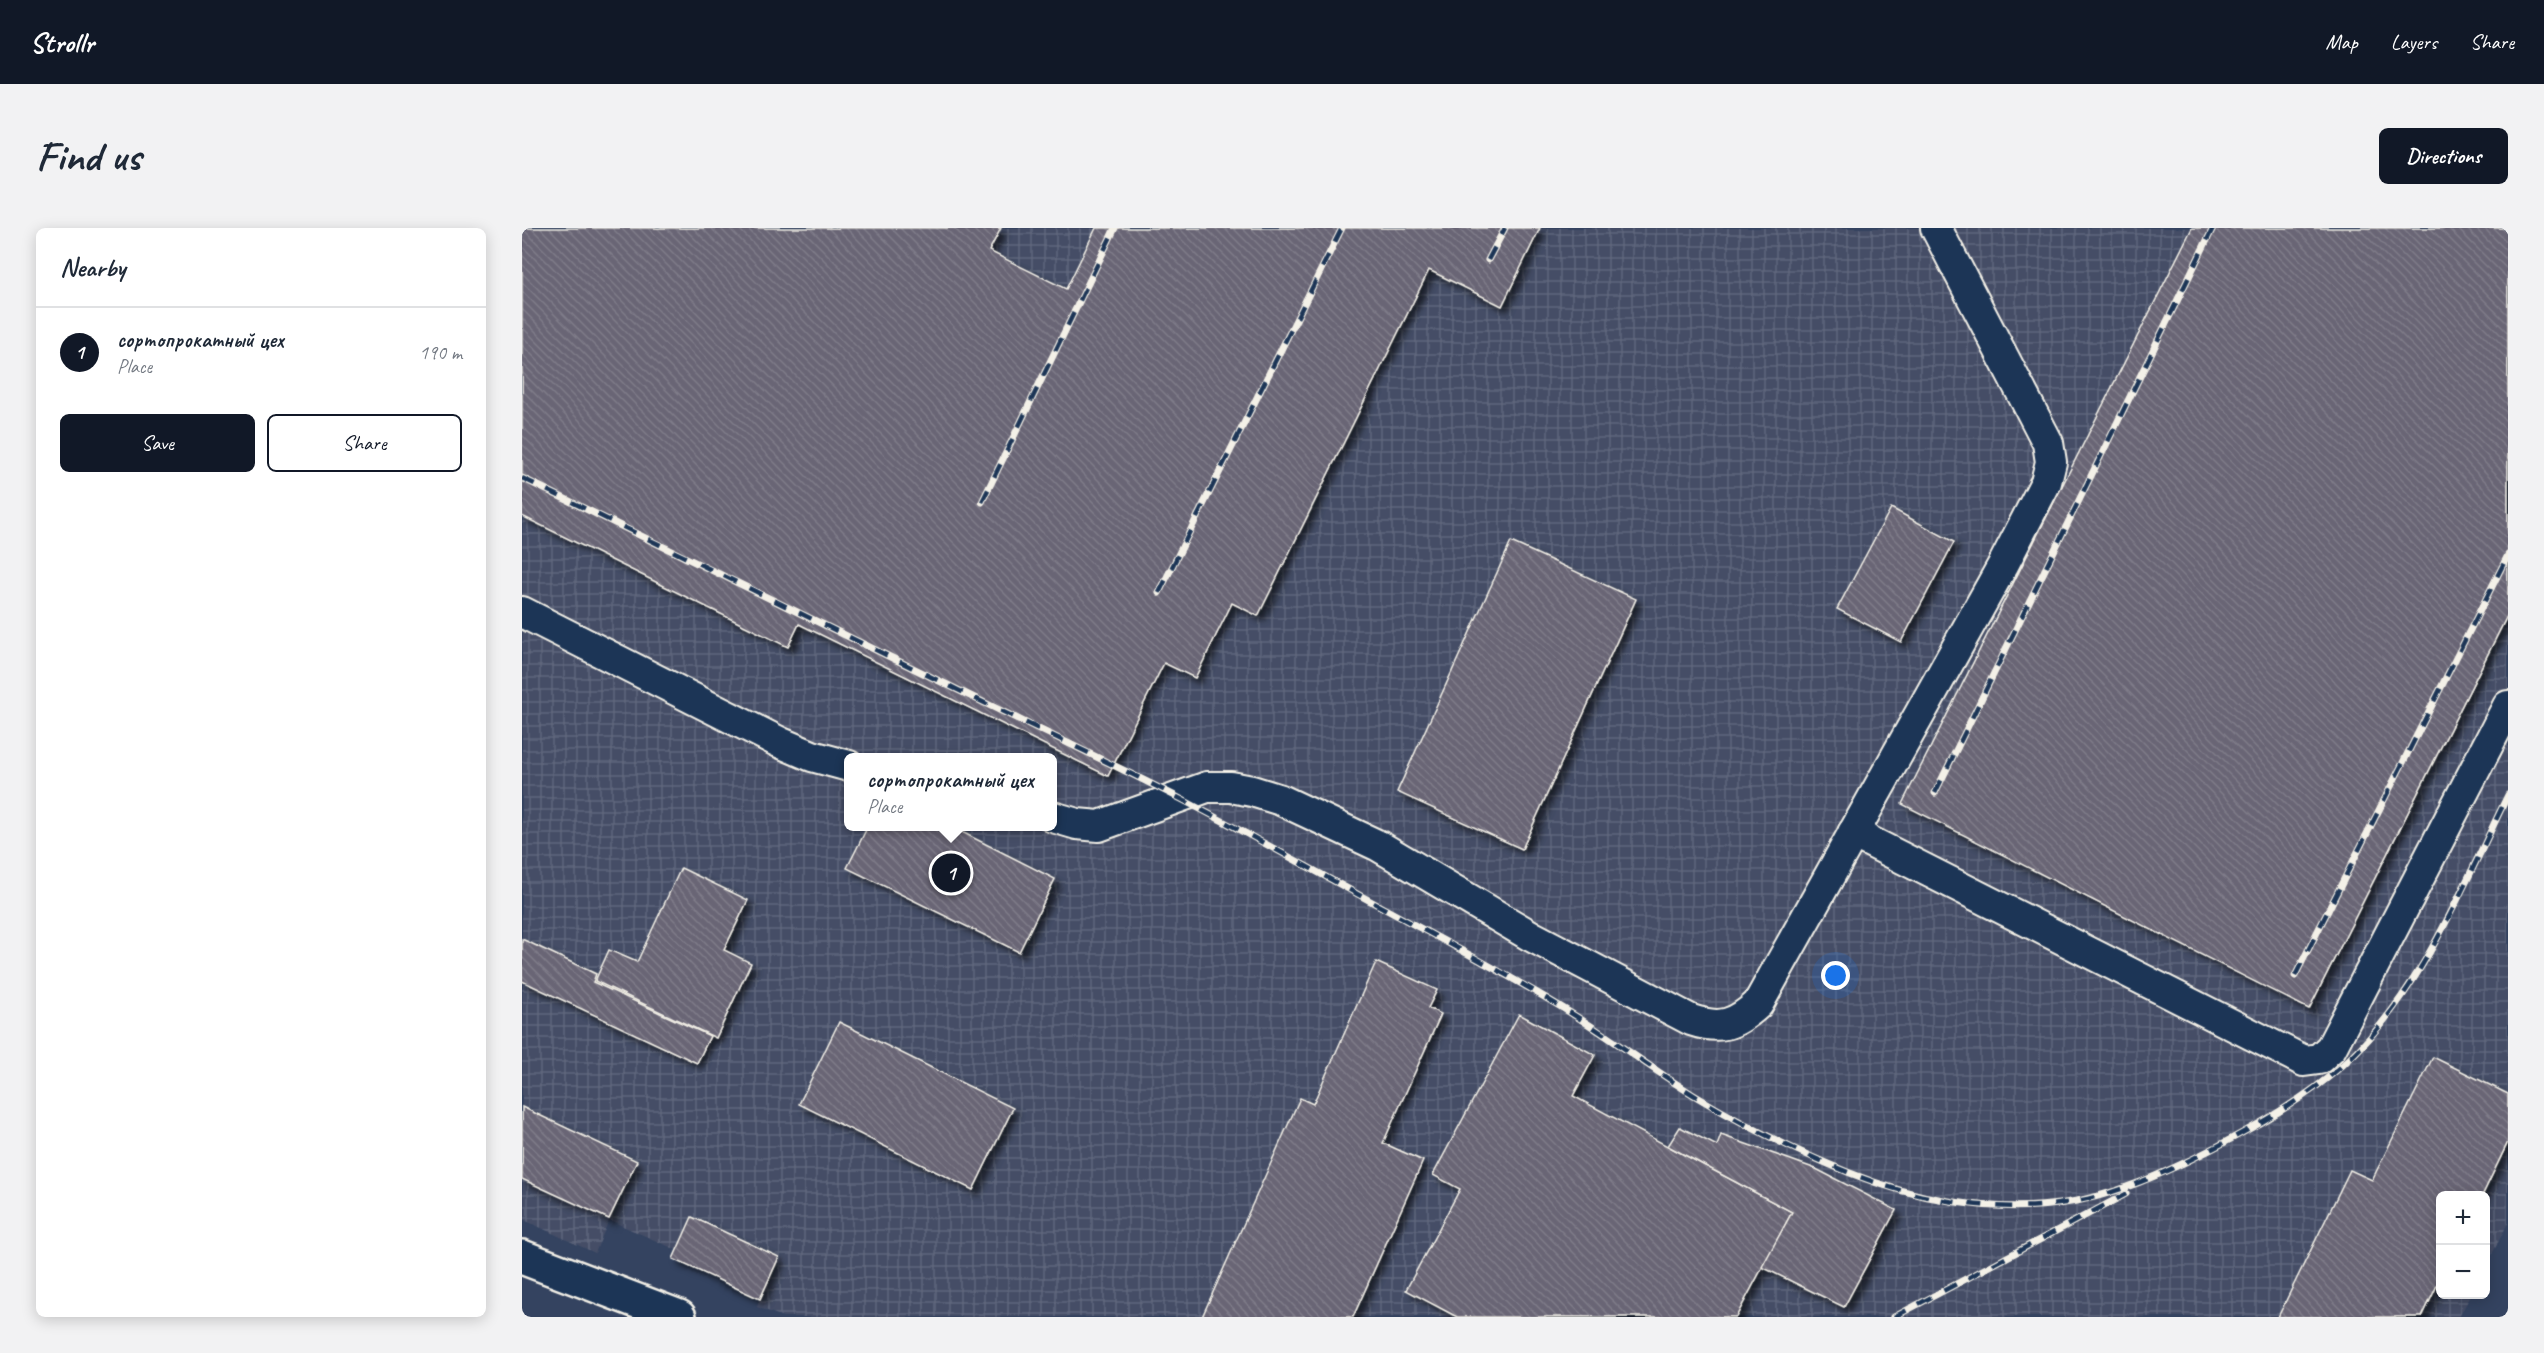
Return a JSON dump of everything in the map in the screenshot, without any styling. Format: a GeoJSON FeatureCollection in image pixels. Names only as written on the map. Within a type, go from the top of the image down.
{"type":"FeatureCollection","features":[{"type":"Feature","properties":{"kind":"main road"},"geometry":{"type":"LineString","coordinates":[[522,1257],[679,1317]]}},
{"type":"Feature","properties":{"kind":"lane"},"geometry":{"type":"LineString","coordinates":[[1057,818],[1077,824],[1099,826],[1207,787],[1231,787],[1252,791],[1281,800],[1379,846],[1532,936],[1691,1020],[1706,1025],[1727,1025],[1744,1017],[1758,1004],[2003,565],[2046,482],[2050,462],[2048,443],[1936,228]]}},
{"type":"Feature","properties":{"kind":"lane"},"geometry":{"type":"LineString","coordinates":[[522,612],[779,742],[812,756],[844,765]]}},
{"type":"Feature","properties":{"kind":"lane"},"geometry":{"type":"LineString","coordinates":[[1853,833],[2304,1061],[2319,1059],[2331,1048],[2508,706]]}},
{"type":"Feature","properties":{"kind":"shaded area"},"geometry":{"type":"Polygon","coordinates":[[[522,228],[2508,228],[2508,1223],[2490,1258],[2490,1191],[2436,1191],[2436,1299],[2469,1299],[2459,1317],[783,1317],[757,1307],[760,1298],[673,1259],[677,1250],[609,1220],[595,1253],[522,1219],[522,228]]]}},
{"type":"Feature","properties":{"kind":"building"},"geometry":{"type":"Polygon","coordinates":[[[522,228],[1001,228],[989,251],[1066,289],[1096,228],[1540,228],[1502,306],[1429,270],[1258,616],[1232,603],[1195,678],[1164,663],[1108,776],[799,624],[788,647],[522,516],[522,228]]]}},
{"type":"Feature","properties":{"kind":"building"},"geometry":{"type":"Polygon","coordinates":[[[2192,228],[2508,228],[2508,614],[2309,1009],[1902,804],[2192,228]]]}},
{"type":"Feature","properties":{"kind":"building"},"geometry":{"type":"Polygon","coordinates":[[[1891,508],[1954,542],[1901,642],[1837,609],[1891,508]]]}},
{"type":"Feature","properties":{"kind":"building"},"geometry":{"type":"Polygon","coordinates":[[[1511,542],[1636,599],[1522,849],[1397,792],[1511,542]]]}},
{"type":"Feature","properties":{"kind":"building"},"geometry":{"type":"Polygon","coordinates":[[[866,831],[960,831],[1055,879],[1019,952],[847,868],[866,831]]]}},
{"type":"Feature","properties":{"kind":"building"},"geometry":{"type":"Polygon","coordinates":[[[681,868],[748,900],[724,950],[751,963],[716,1038],[595,981],[609,950],[637,962],[681,868]]]}},
{"type":"Feature","properties":{"kind":"building"},"geometry":{"type":"Polygon","coordinates":[[[522,939],[596,974],[593,982],[710,1036],[697,1063],[522,981],[522,939]]]}},
{"type":"Feature","properties":{"kind":"building"},"geometry":{"type":"Polygon","coordinates":[[[1376,962],[1437,990],[1428,1008],[1441,1014],[1383,1143],[1423,1161],[1353,1317],[1202,1317],[1300,1098],[1313,1104],[1376,962]]]}},
{"type":"Feature","properties":{"kind":"building"},"geometry":{"type":"Polygon","coordinates":[[[1519,1014],[1595,1055],[1573,1096],[1792,1212],[1736,1317],[1457,1317],[1406,1290],[1460,1189],[1433,1175],[1519,1014]]]}},
{"type":"Feature","properties":{"kind":"building"},"geometry":{"type":"Polygon","coordinates":[[[839,1022],[1013,1108],[973,1190],[799,1104],[839,1022]]]}},
{"type":"Feature","properties":{"kind":"building"},"geometry":{"type":"Polygon","coordinates":[[[2433,1057],[2508,1094],[2508,1142],[2484,1191],[2436,1191],[2436,1287],[2422,1317],[2278,1317],[2350,1170],[2372,1180],[2433,1057]]]}},
{"type":"Feature","properties":{"kind":"building"},"geometry":{"type":"Polygon","coordinates":[[[522,1107],[637,1161],[609,1219],[522,1179],[522,1107]]]}},
{"type":"Feature","properties":{"kind":"building"},"geometry":{"type":"Polygon","coordinates":[[[1680,1127],[1717,1146],[1721,1135],[1816,1169],[1896,1210],[1844,1307],[1762,1267],[1792,1212],[1668,1146],[1680,1127]]]}},
{"type":"Feature","properties":{"kind":"building"},"geometry":{"type":"Polygon","coordinates":[[[692,1217],[779,1257],[760,1299],[673,1259],[692,1217]]]}},
{"type":"Feature","properties":{"kind":"railway"},"geometry":{"type":"LineString","coordinates":[[982,502],[1115,228]]}},
{"type":"Feature","properties":{"kind":"railway"},"geometry":{"type":"LineString","coordinates":[[1159,593],[1342,228]]}},
{"type":"Feature","properties":{"kind":"railway"},"geometry":{"type":"LineString","coordinates":[[1488,260],[1505,228]]}},
{"type":"Feature","properties":{"kind":"railway"},"geometry":{"type":"LineString","coordinates":[[1935,793],[2213,228]]}},
{"type":"Feature","properties":{"kind":"railway"},"geometry":{"type":"LineString","coordinates":[[522,478],[1210,814],[1534,991],[1692,1094],[1789,1147],[1875,1182],[1926,1197],[1953,1202],[2006,1207],[2033,1206],[2079,1201],[2119,1190],[2158,1175],[2214,1148],[2264,1121],[2313,1089],[2343,1065],[2371,1037],[2417,973],[2456,903],[2508,795]]}},
{"type":"Feature","properties":{"kind":"railway"},"geometry":{"type":"LineString","coordinates":[[2295,976],[2508,555]]}},
{"type":"Feature","properties":{"kind":"railway"},"geometry":{"type":"LineString","coordinates":[[1894,1317],[2126,1194]]}},
{"type":"Feature","properties":{"kind":"place","name":"сортопрокатный цех"},"geometry":{"type":"Point","coordinates":[951,873]}}]}
